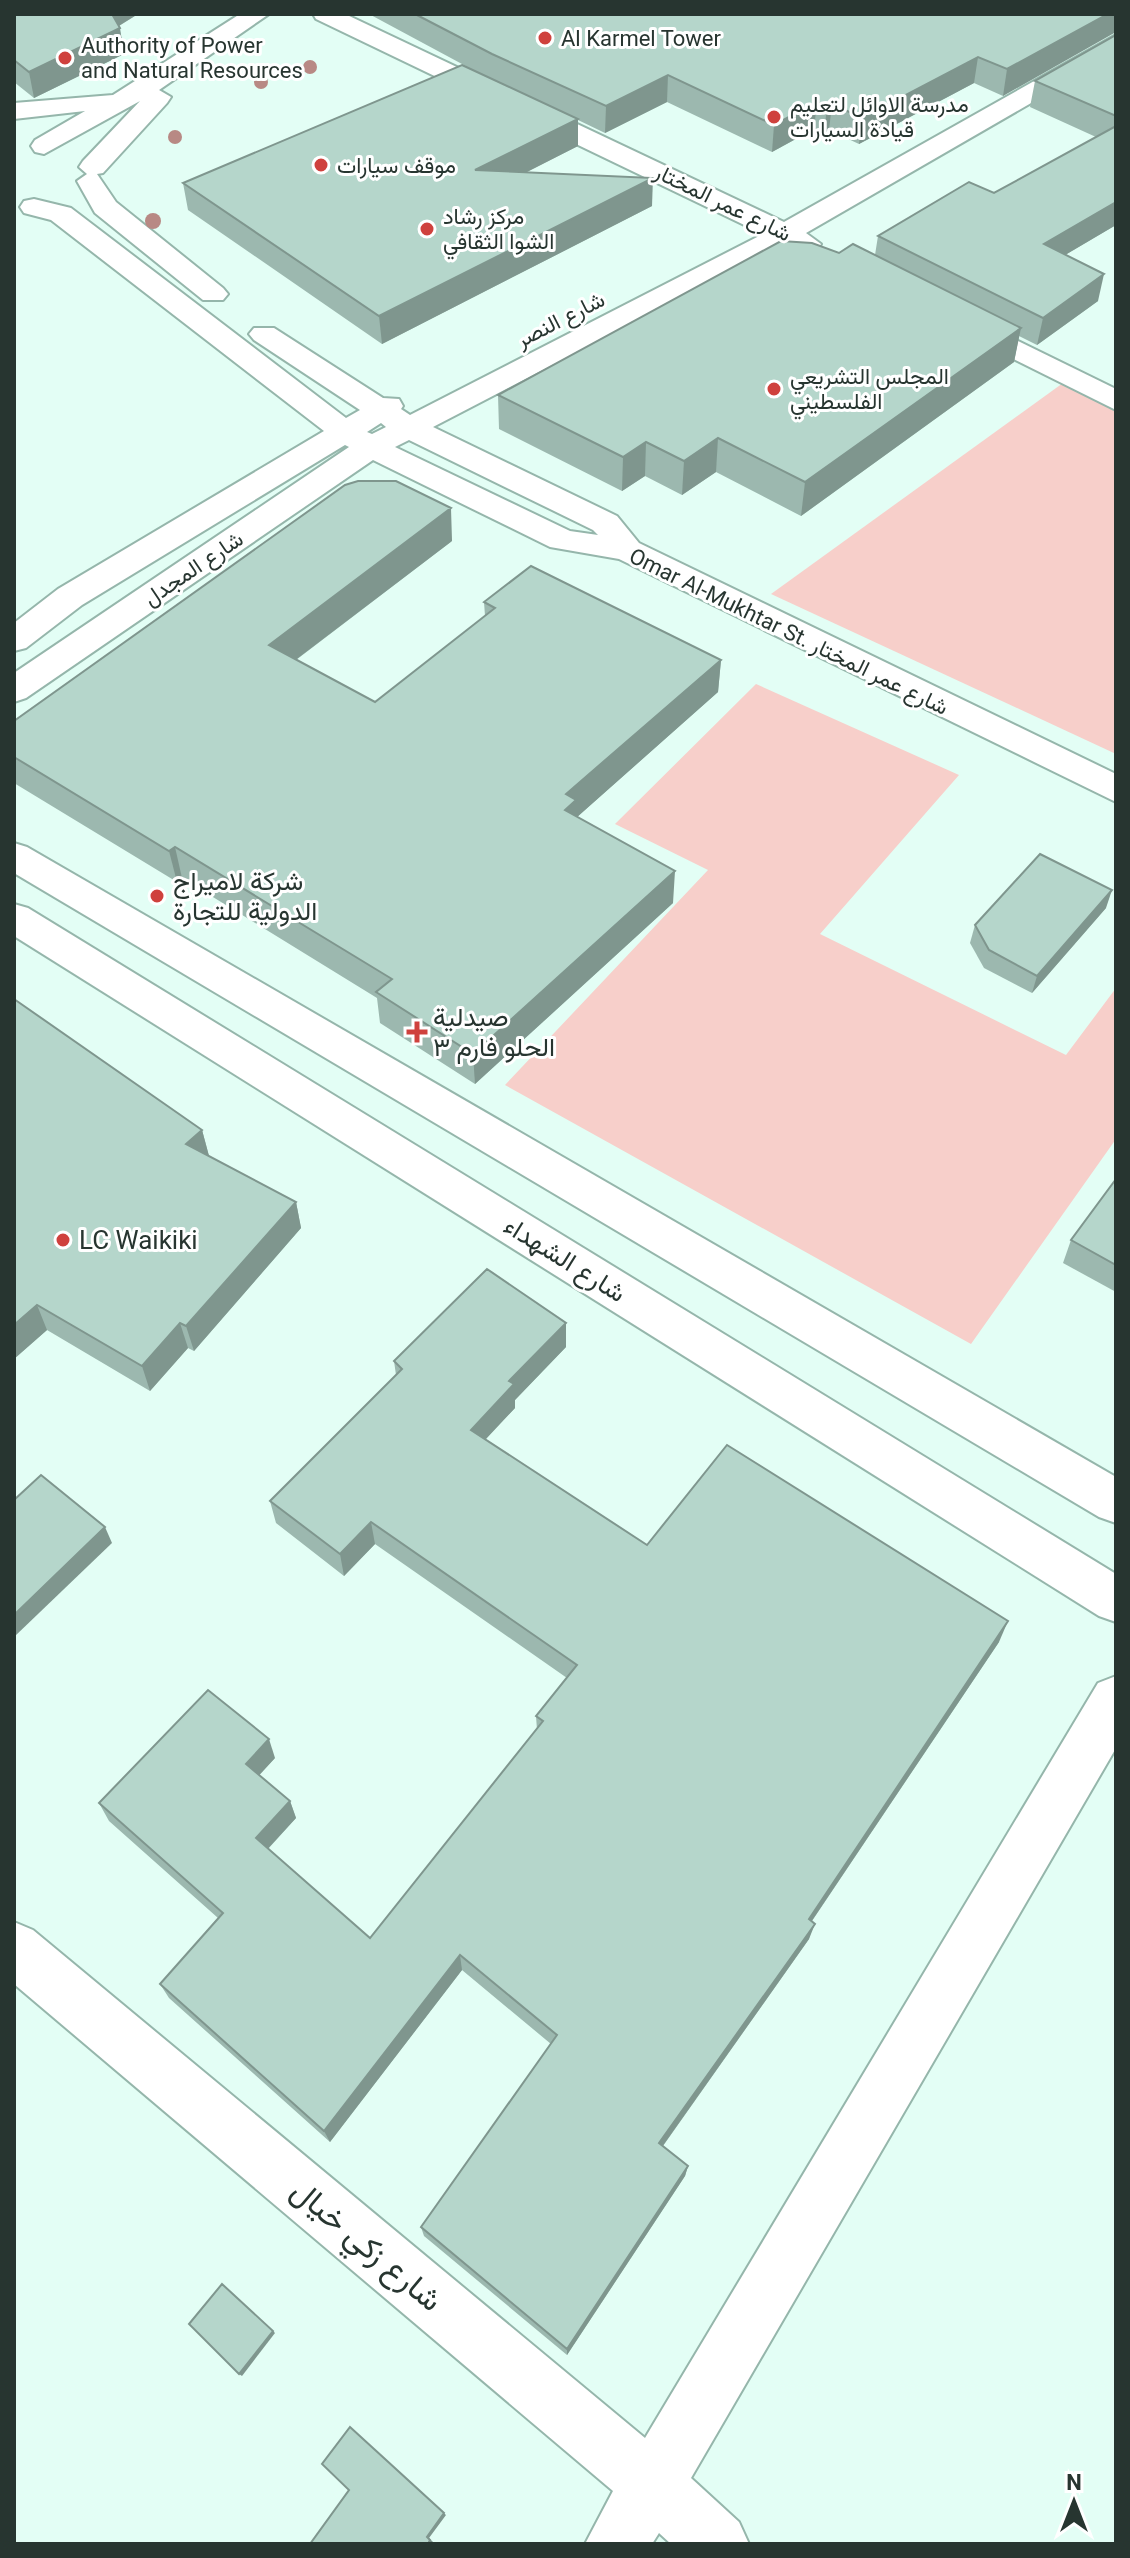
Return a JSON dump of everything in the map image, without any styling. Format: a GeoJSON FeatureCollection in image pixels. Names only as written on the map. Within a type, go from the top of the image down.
{"type":"FeatureCollection","features":[{"type":"Feature","properties":{"kind":"main road"},"geometry":{"type":"LineString","coordinates":[[14,150],[44,146],[181,65],[257,14]]}},
{"type":"Feature","properties":{"kind":"main road","name":"شارع عمر المختار"},"geometry":{"type":"LineString","coordinates":[[325,14],[760,218],[827,254]]}},
{"type":"Feature","properties":{"kind":"main road","name":"شارع النصر"},"geometry":{"type":"LineString","coordinates":[[463,367],[760,218],[1115,14]]}},
{"type":"Feature","properties":{"kind":"main road","name":"شارع النصر"},"geometry":{"type":"LineString","coordinates":[[371,447],[786,233],[1116,43]]}},
{"type":"Feature","properties":{"kind":"main road"},"geometry":{"type":"LineString","coordinates":[[14,111],[108,101],[181,65]]}},
{"type":"Feature","properties":{"kind":"main road"},"geometry":{"type":"LineString","coordinates":[[24,206],[71,197],[181,65]]}},
{"type":"Feature","properties":{"kind":"main road"},"geometry":{"type":"LineString","coordinates":[[14,131],[44,146],[78,153],[92,174],[105,207],[286,352],[409,428],[605,523],[627,550]]}},
{"type":"Feature","properties":{"kind":"main road"},"geometry":{"type":"LineString","coordinates":[[24,206],[61,214],[342,430],[371,447]]}},
{"type":"Feature","properties":{"kind":"main road"},"geometry":{"type":"LineString","coordinates":[[937,310],[1116,401]]}},
{"type":"Feature","properties":{"kind":"main road"},"geometry":{"type":"LineString","coordinates":[[14,640],[70,597],[342,430],[407,396]]}},
{"type":"Feature","properties":{"kind":"main road","name":"Omar Al-Mukhtar St. شارع عمر المختار"},"geometry":{"type":"LineString","coordinates":[[371,447],[562,540],[627,550],[1116,789]]}},
{"type":"Feature","properties":{"kind":"main road","name":"شارع المجدل"},"geometry":{"type":"LineString","coordinates":[[14,690],[371,447]]}},
{"type":"Feature","properties":{"kind":"main road"},"geometry":{"type":"LineString","coordinates":[[14,856],[1116,1502]]}},
{"type":"Feature","properties":{"kind":"main road","name":"شارع الشهداء"},"geometry":{"type":"LineString","coordinates":[[14,918],[1116,1600]]}},
{"type":"Feature","properties":{"kind":"main road"},"geometry":{"type":"LineString","coordinates":[[617,2544],[1116,1700]]}},
{"type":"Feature","properties":{"kind":"main road","name":"شارع زكي خيال"},"geometry":{"type":"LineString","coordinates":[[14,1949],[652,2484],[717,2544]]}},
{"type":"Feature","properties":{"kind":"shaded area"},"geometry":{"type":"Polygon","coordinates":[[[1063,383],[1116,410],[1116,754],[771,594],[1063,383]]]}},
{"type":"Feature","properties":{"kind":"shaded area"},"geometry":{"type":"Polygon","coordinates":[[[756,684],[959,775],[820,934],[1066,1055],[1116,988],[1116,1139],[971,1344],[505,1085],[708,870],[615,824],[756,684]]]}},
{"type":"Feature","properties":{"kind":"building"},"geometry":{"type":"Polygon","coordinates":[[[14,14],[112,14],[120,28],[29,72],[14,60],[14,14]]]}},
{"type":"Feature","properties":{"kind":"building"},"geometry":{"type":"Polygon","coordinates":[[[415,14],[1108,14],[1007,69],[978,57],[862,118],[832,104],[827,107],[817,102],[774,125],[668,75],[606,106],[492,54],[415,14]]]}},
{"type":"Feature","properties":{"kind":"building"},"geometry":{"type":"Polygon","coordinates":[[[1116,35],[1116,116],[1035,81],[1116,35]]]}},
{"type":"Feature","properties":{"kind":"building","name":"مركز رشاد الشوا الثقافي"},"geometry":{"type":"Polygon","coordinates":[[[462,65],[578,119],[475,170],[653,178],[379,316],[183,183],[462,65]]]}},
{"type":"Feature","properties":{"kind":"building"},"geometry":{"type":"Polygon","coordinates":[[[1116,126],[1116,202],[1044,244],[1104,274],[1043,318],[878,236],[969,182],[994,193],[1116,126]]]}},
{"type":"Feature","properties":{"kind":"building","name":"المجلس التشريعي الفلسطيني"},"geometry":{"type":"Polygon","coordinates":[[[781,241],[812,243],[839,253],[853,244],[1021,328],[805,482],[718,438],[684,461],[646,442],[623,457],[498,395],[781,241]]]}},
{"type":"Feature","properties":{"kind":"building"},"geometry":{"type":"Polygon","coordinates":[[[358,481],[396,481],[451,508],[269,645],[375,702],[495,608],[484,602],[531,566],[721,660],[566,794],[576,800],[565,810],[675,871],[473,1054],[376,992],[392,979],[175,847],[169,851],[14,757],[14,721],[345,485],[358,481]]]}},
{"type":"Feature","properties":{"kind":"building"},"geometry":{"type":"Polygon","coordinates":[[[1040,854],[1112,890],[1037,976],[989,950],[975,925],[1040,854]]]}},
{"type":"Feature","properties":{"kind":"building"},"geometry":{"type":"Polygon","coordinates":[[[14,999],[202,1130],[186,1144],[296,1202],[186,1326],[180,1323],[142,1366],[37,1305],[14,1325],[14,999]]]}},
{"type":"Feature","properties":{"kind":"building"},"geometry":{"type":"Polygon","coordinates":[[[1116,1179],[1116,1265],[1071,1240],[1116,1179]]]}},
{"type":"Feature","properties":{"kind":"building"},"geometry":{"type":"Polygon","coordinates":[[[487,1269],[566,1323],[509,1381],[514,1384],[471,1430],[647,1545],[727,1445],[1008,1621],[809,1919],[815,1924],[659,2143],[688,2166],[567,2349],[421,2227],[557,2035],[460,1955],[324,2131],[160,1984],[223,1913],[99,1803],[208,1690],[269,1739],[246,1764],[290,1801],[256,1838],[370,1938],[543,1721],[536,1716],[577,1665],[371,1522],[340,1554],[270,1501],[402,1369],[394,1361],[487,1269]]]}},
{"type":"Feature","properties":{"kind":"building"},"geometry":{"type":"Polygon","coordinates":[[[41,1475],[105,1527],[14,1615],[14,1500],[41,1475]]]}},
{"type":"Feature","properties":{"kind":"building"},"geometry":{"type":"Polygon","coordinates":[[[222,2284],[273,2331],[239,2374],[189,2324],[222,2284]]]}},
{"type":"Feature","properties":{"kind":"building"},"geometry":{"type":"Polygon","coordinates":[[[350,2427],[444,2513],[427,2537],[430,2540],[428,2544],[310,2544],[349,2490],[322,2464],[350,2427]]]}},
{"type":"Feature","properties":{"kind":"place","name":"Al Karmel Tower"},"geometry":{"type":"Point","coordinates":[545,38]}},
{"type":"Feature","properties":{"kind":"place","name":"Authority of Power and Natural Resources"},"geometry":{"type":"Point","coordinates":[65,58]}},
{"type":"Feature","properties":{"kind":"place","name":"مدرسة الاوائل لتعليم قيادة السيارات"},"geometry":{"type":"Point","coordinates":[774,117]}},
{"type":"Feature","properties":{"kind":"place","name":"موقف سيارات"},"geometry":{"type":"Point","coordinates":[321,165]}},
{"type":"Feature","properties":{"kind":"place","name":"مركز رشاد الشوا الثقافي"},"geometry":{"type":"Point","coordinates":[427,229]}},
{"type":"Feature","properties":{"kind":"place","name":"المجلس التشريعي الفلسطيني"},"geometry":{"type":"Point","coordinates":[774,389]}},
{"type":"Feature","properties":{"kind":"place","name":"شركة لاميراج الدولية للتجارة"},"geometry":{"type":"Point","coordinates":[157,896]}},
{"type":"Feature","properties":{"kind":"place","name":"صيدلية الحلو فارم ٣"},"geometry":{"type":"Point","coordinates":[417,1032]}},
{"type":"Feature","properties":{"kind":"place","name":"LC Waikiki"},"geometry":{"type":"Point","coordinates":[63,1240]}}]}
